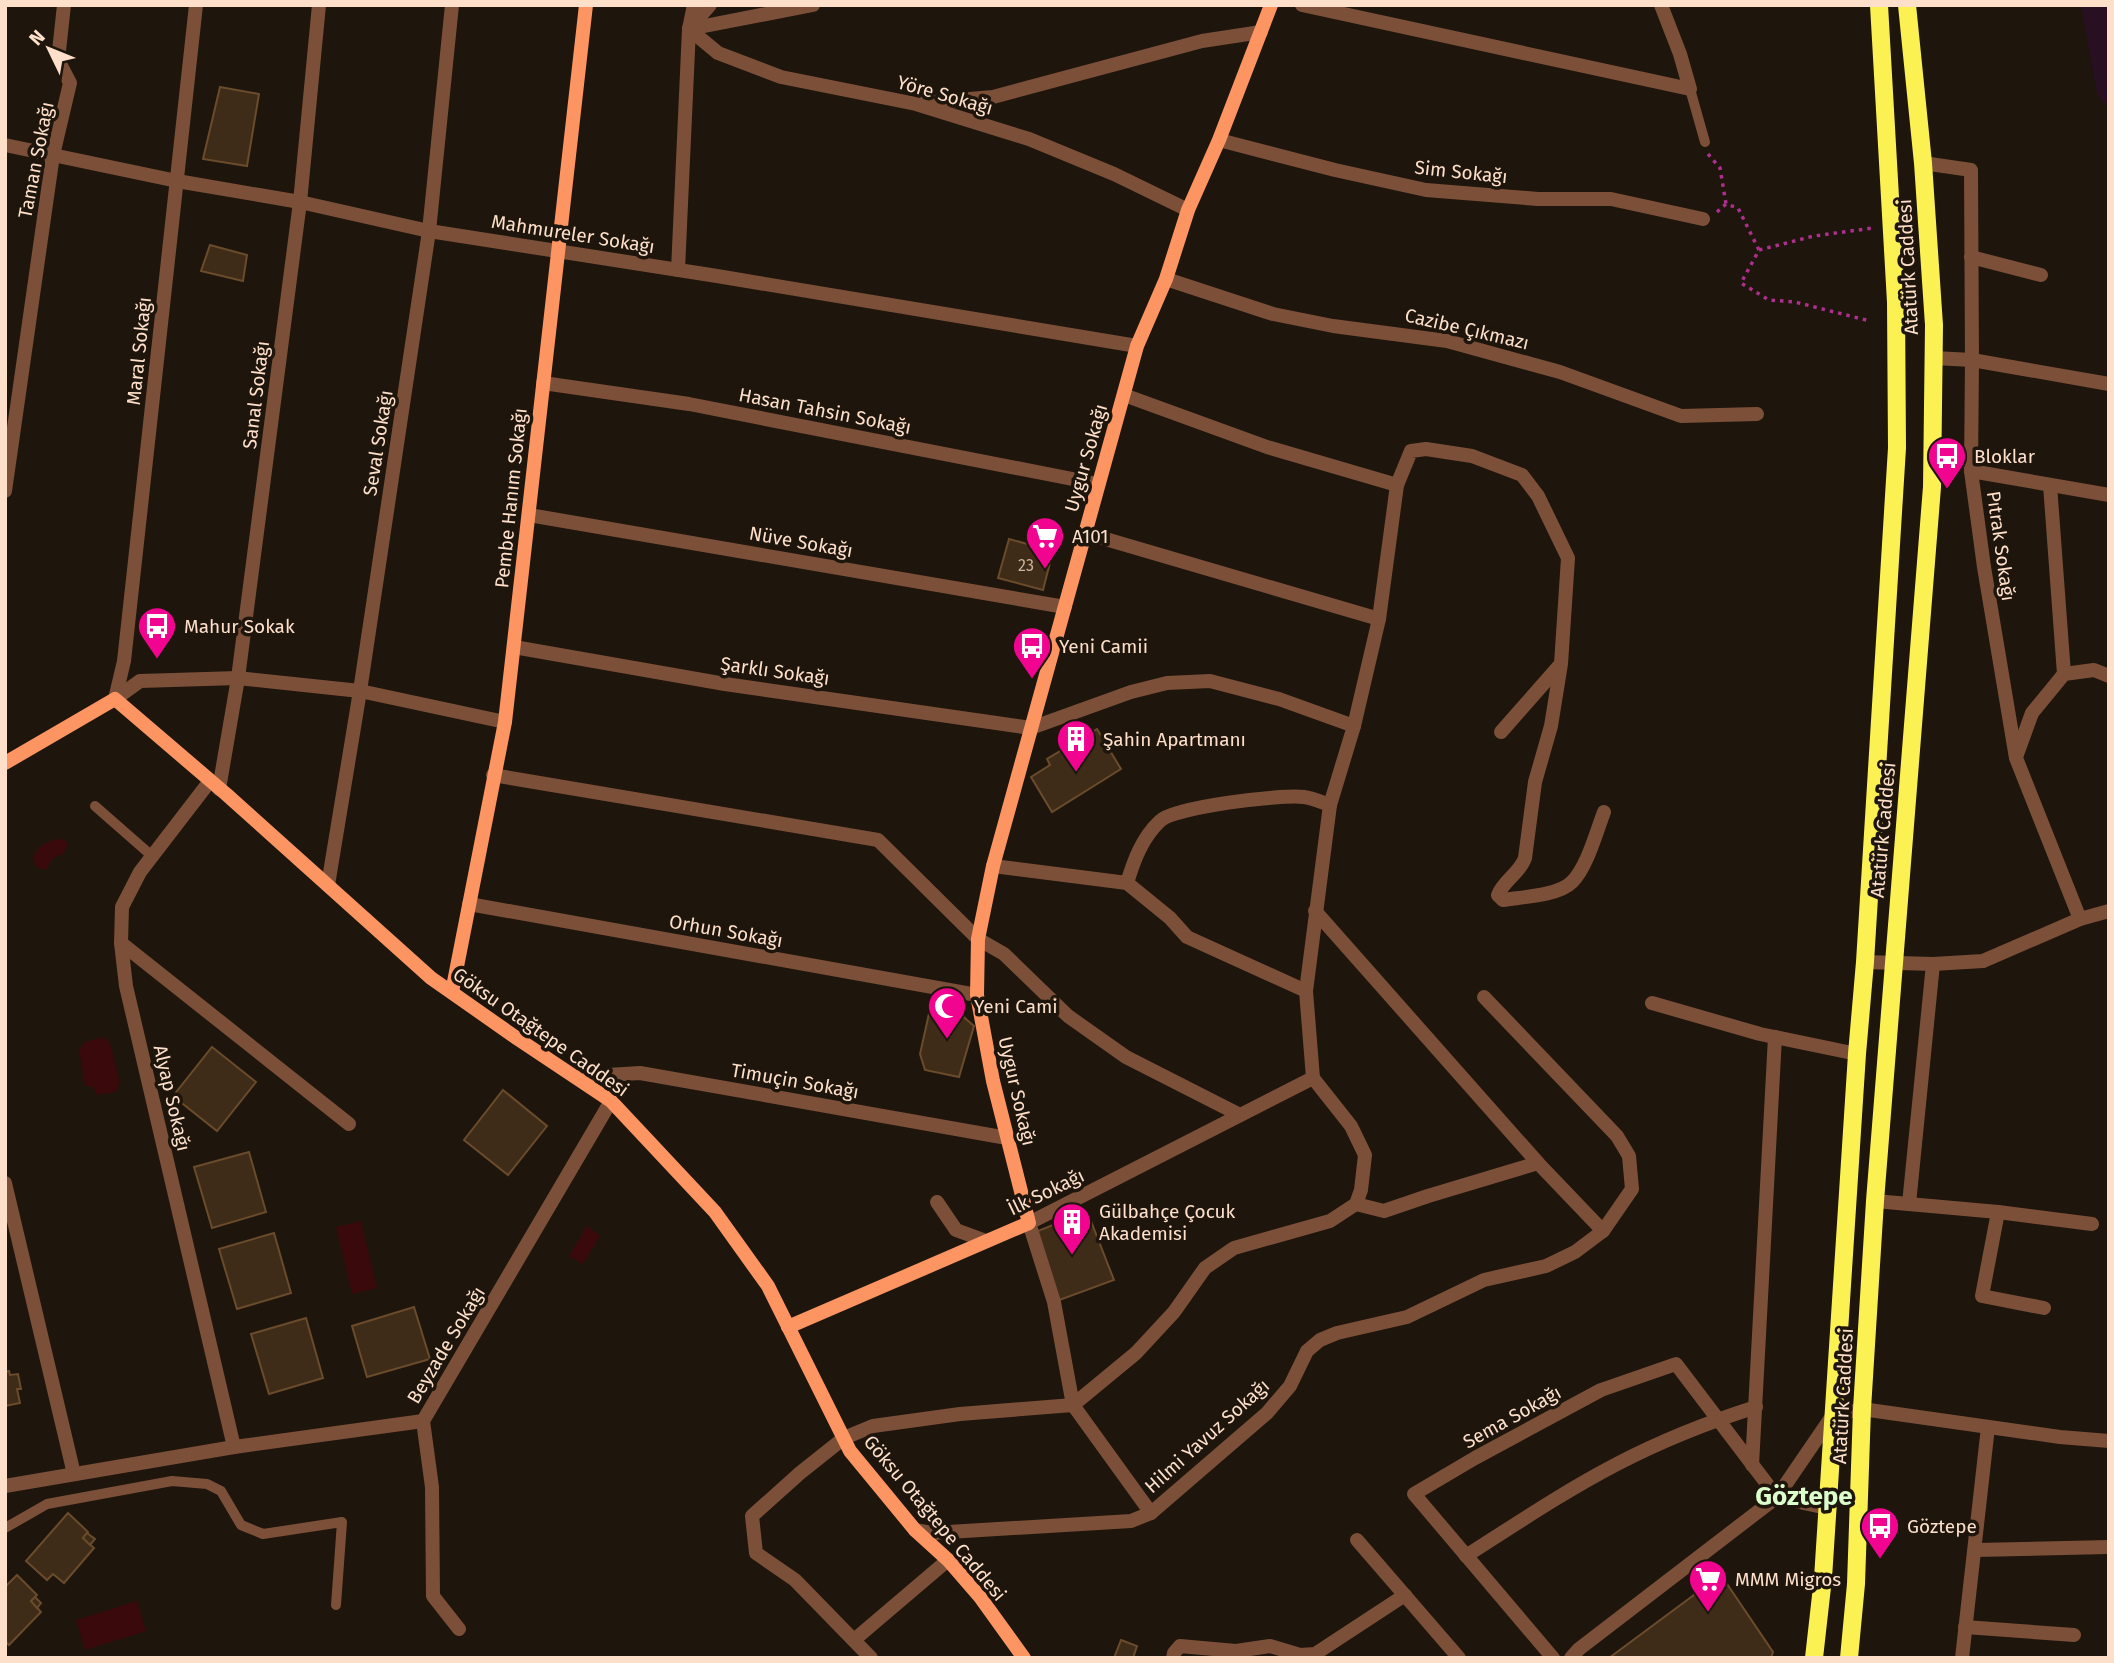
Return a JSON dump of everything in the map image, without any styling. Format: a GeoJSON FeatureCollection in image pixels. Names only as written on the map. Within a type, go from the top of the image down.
{"type":"FeatureCollection","features":[{"type":"Feature","properties":{"kind":"main road","name":"Atatürk Caddesi"},"geometry":{"type":"LineString","coordinates":[[1814,1658],[1823,1578],[1897,448],[1897,326],[1880,5]]}},
{"type":"Feature","properties":{"kind":"main road","name":"Atatürk Caddesi"},"geometry":{"type":"LineString","coordinates":[[1849,1658],[1856,1584],[1862,1409],[1875,1201],[1932,487],[1934,325],[1923,163],[1907,5]]}},
{"type":"Feature","properties":{"kind":"street","name":"Taman Sokağı"},"geometry":{"type":"LineString","coordinates":[[5,491],[53,155],[70,83],[58,60],[64,5]]}},
{"type":"Feature","properties":{"kind":"street","name":"Maral Sokağı"},"geometry":{"type":"LineString","coordinates":[[115,699],[124,661],[196,5]]}},
{"type":"Feature","properties":{"kind":"street","name":"Sanal Sokağı"},"geometry":{"type":"LineString","coordinates":[[215,785],[239,678],[300,202],[319,5]]}},
{"type":"Feature","properties":{"kind":"street","name":"Seval Sokağı"},"geometry":{"type":"LineString","coordinates":[[328,885],[429,231],[452,5]]}},
{"type":"Feature","properties":{"kind":"street","name":"Pembe Hanım Sokağı"},"geometry":{"type":"LineString","coordinates":[[452,992],[505,722],[586,5]]}},
{"type":"Feature","properties":{"kind":"street"},"geometry":{"type":"LineString","coordinates":[[678,270],[689,29],[694,5]]}},
{"type":"Feature","properties":{"kind":"street"},"geometry":{"type":"LineString","coordinates":[[689,29],[710,5]]}},
{"type":"Feature","properties":{"kind":"street"},"geometry":{"type":"LineString","coordinates":[[689,29],[813,5]]}},
{"type":"Feature","properties":{"kind":"street","name":"Uygur Sokağı"},"geometry":{"type":"LineString","coordinates":[[1029,1223],[993,1081],[977,995],[978,939],[993,866],[1137,346],[1166,279],[1188,210],[1219,140],[1271,5]]}},
{"type":"Feature","properties":{"kind":"street"},"geometry":{"type":"LineString","coordinates":[[1302,5],[1690,89],[1661,5]]}},
{"type":"Feature","properties":{"kind":"street","name":"Yöre Sokağı"},"geometry":{"type":"LineString","coordinates":[[689,29],[719,53],[781,77],[916,104],[1029,139],[1126,180],[1188,210]]}},
{"type":"Feature","properties":{"kind":"street"},"geometry":{"type":"LineString","coordinates":[[916,104],[993,97],[1202,41],[1261,32]]}},
{"type":"Feature","properties":{"kind":"street","name":"Sim Sokağı"},"geometry":{"type":"LineString","coordinates":[[1219,140],[1426,190],[1538,199],[1611,199],[1703,219]]}},
{"type":"Feature","properties":{"kind":"street","name":"Mahmureler Sokağı"},"geometry":{"type":"LineString","coordinates":[[5,145],[177,181],[300,202],[429,231],[1137,346]]}},
{"type":"Feature","properties":{"kind":"street","name":"Pıtrak Sokağı"},"geometry":{"type":"LineString","coordinates":[[1923,163],[1971,170],[1971,471],[1984,567],[2016,758],[2080,919]]}},
{"type":"Feature","properties":{"kind":"street"},"geometry":{"type":"LineString","coordinates":[[1971,257],[2041,275]]}},
{"type":"Feature","properties":{"kind":"street","name":"Cazibe Çıkmazı"},"geometry":{"type":"LineString","coordinates":[[1166,279],[1273,314],[1333,326],[1460,344],[1560,372],[1681,416],[1757,414]]}},
{"type":"Feature","properties":{"kind":"street"},"geometry":{"type":"LineString","coordinates":[[1934,358],[1972,360],[2109,384]]}},
{"type":"Feature","properties":{"kind":"street","name":"Hasan Tahsin Sokağı"},"geometry":{"type":"LineString","coordinates":[[543,383],[689,404],[1098,484]]}},
{"type":"Feature","properties":{"kind":"street"},"geometry":{"type":"LineString","coordinates":[[1124,394],[1268,447],[1397,485]]}},
{"type":"Feature","properties":{"kind":"street"},"geometry":{"type":"LineString","coordinates":[[871,1658],[795,1580],[756,1553],[752,1516],[844,1438],[873,1426],[960,1414],[1073,1405],[1136,1353],[1174,1312],[1205,1268],[1234,1248],[1330,1221],[1356,1204],[1361,1190],[1365,1155],[1351,1126],[1313,1078],[1306,991],[1330,805],[1354,726],[1379,620],[1397,485],[1411,451],[1426,449],[1472,456],[1522,475],[1538,496],[1568,558],[1561,664],[1551,726],[1535,782],[1525,858],[1522,865],[1501,886],[1498,895],[1503,900],[1548,893],[1570,884],[1582,867],[1604,812]]}},
{"type":"Feature","properties":{"kind":"street"},"geometry":{"type":"LineString","coordinates":[[1971,471],[2109,495]]}},
{"type":"Feature","properties":{"kind":"street"},"geometry":{"type":"LineString","coordinates":[[2050,485],[2064,674]]}},
{"type":"Feature","properties":{"kind":"street","name":"Nüve Sokağı"},"geometry":{"type":"LineString","coordinates":[[529,515],[1065,607]]}},
{"type":"Feature","properties":{"kind":"street"},"geometry":{"type":"LineString","coordinates":[[1085,533],[1379,620]]}},
{"type":"Feature","properties":{"kind":"street","name":"Şarklı Sokağı"},"geometry":{"type":"LineString","coordinates":[[514,647],[725,684],[1031,729]]}},
{"type":"Feature","properties":{"kind":"street"},"geometry":{"type":"LineString","coordinates":[[1502,732],[1561,664]]}},
{"type":"Feature","properties":{"kind":"street"},"geometry":{"type":"LineString","coordinates":[[2016,758],[2032,713],[2064,674],[2094,670],[2109,676]]}},
{"type":"Feature","properties":{"kind":"street"},"geometry":{"type":"LineString","coordinates":[[5,763],[115,699],[140,681],[239,678],[360,691],[505,722]]}},
{"type":"Feature","properties":{"kind":"street"},"geometry":{"type":"LineString","coordinates":[[1031,729],[1131,691],[1167,683],[1210,681],[1279,699],[1354,726]]}},
{"type":"Feature","properties":{"kind":"street","name":"Göksu Otağtepe Caddesi"},"geometry":{"type":"LineString","coordinates":[[115,699],[431,978],[611,1101],[715,1212],[768,1286],[850,1451],[915,1530],[948,1560],[980,1597],[1024,1658]]}},
{"type":"Feature","properties":{"kind":"street"},"geometry":{"type":"LineString","coordinates":[[494,775],[877,840],[978,939],[1004,954],[1068,1016],[1126,1057],[1240,1115]]}},
{"type":"Feature","properties":{"kind":"street","name":"Alyap Sokağı"},"geometry":{"type":"LineString","coordinates":[[215,785],[140,872],[122,907],[121,943],[126,986],[234,1447]]}},
{"type":"Feature","properties":{"kind":"street"},"geometry":{"type":"LineString","coordinates":[[1127,883],[1140,846],[1161,819],[1180,811],[1279,797],[1304,797],[1330,805]]}},
{"type":"Feature","properties":{"kind":"street"},"geometry":{"type":"LineString","coordinates":[[993,866],[1127,883],[1170,918],[1187,937],[1306,991]]}},
{"type":"Feature","properties":{"kind":"street","name":"Orhun Sokağı"},"geometry":{"type":"LineString","coordinates":[[469,904],[977,995]]}},
{"type":"Feature","properties":{"kind":"street"},"geometry":{"type":"LineString","coordinates":[[1315,911],[1538,1163],[1603,1231]]}},
{"type":"Feature","properties":{"kind":"street"},"geometry":{"type":"LineString","coordinates":[[1865,962],[1933,964],[1983,961],[2080,919],[2109,911]]}},
{"type":"Feature","properties":{"kind":"street"},"geometry":{"type":"LineString","coordinates":[[121,943],[349,1124]]}},
{"type":"Feature","properties":{"kind":"street"},"geometry":{"type":"LineString","coordinates":[[1909,1204],[1933,964]]}},
{"type":"Feature","properties":{"kind":"street","name":"Hilmi Yavuz Sokağı"},"geometry":{"type":"LineString","coordinates":[[915,1530],[933,1533],[1131,1521],[1151,1513],[1266,1413],[1290,1386],[1307,1351],[1320,1340],[1336,1333],[1407,1317],[1484,1280],[1546,1266],[1576,1252],[1603,1231],[1632,1189],[1629,1156],[1617,1136],[1484,997]]}},
{"type":"Feature","properties":{"kind":"street"},"geometry":{"type":"LineString","coordinates":[[1652,1003],[1775,1038],[1857,1054]]}},
{"type":"Feature","properties":{"kind":"street"},"geometry":{"type":"LineString","coordinates":[[1752,1465],[1775,1038]]}},
{"type":"Feature","properties":{"kind":"street","name":"Timuçin Sokağı"},"geometry":{"type":"LineString","coordinates":[[576,1077],[640,1073],[1007,1138]]}},
{"type":"Feature","properties":{"kind":"street","name":"İlk Sokağı"},"geometry":{"type":"LineString","coordinates":[[788,1327],[1029,1223],[1313,1078]]}},
{"type":"Feature","properties":{"kind":"street","name":"Beyzade Sokağı"},"geometry":{"type":"LineString","coordinates":[[459,1629],[433,1596],[432,1487],[423,1421],[611,1101]]}},
{"type":"Feature","properties":{"kind":"street"},"geometry":{"type":"LineString","coordinates":[[1356,1204],[1384,1211],[1538,1163]]}},
{"type":"Feature","properties":{"kind":"street"},"geometry":{"type":"LineString","coordinates":[[5,1183],[74,1474]]}},
{"type":"Feature","properties":{"kind":"street"},"geometry":{"type":"LineString","coordinates":[[1875,1201],[2092,1224]]}},
{"type":"Feature","properties":{"kind":"street"},"geometry":{"type":"LineString","coordinates":[[937,1202],[956,1230],[986,1241]]}},
{"type":"Feature","properties":{"kind":"street"},"geometry":{"type":"LineString","coordinates":[[1998,1212],[1982,1296],[2044,1308]]}},
{"type":"Feature","properties":{"kind":"street"},"geometry":{"type":"LineString","coordinates":[[1029,1223],[1054,1302],[1073,1405],[1151,1513]]}},
{"type":"Feature","properties":{"kind":"street","name":"Sema Sokağı"},"geometry":{"type":"LineString","coordinates":[[1553,1658],[1414,1494],[1601,1390],[1676,1364],[1777,1497]]}},
{"type":"Feature","properties":{"kind":"street"},"geometry":{"type":"LineString","coordinates":[[1466,1556],[1540,1508],[1618,1464],[1717,1419],[1756,1406]]}},
{"type":"Feature","properties":{"kind":"street"},"geometry":{"type":"LineString","coordinates":[[1571,1658],[1579,1649],[1777,1497],[1833,1415],[1862,1409],[2109,1441]]}},
{"type":"Feature","properties":{"kind":"street"},"geometry":{"type":"LineString","coordinates":[[5,1486],[234,1447],[423,1421]]}},
{"type":"Feature","properties":{"kind":"street"},"geometry":{"type":"LineString","coordinates":[[1962,1658],[1988,1427]]}},
{"type":"Feature","properties":{"kind":"street"},"geometry":{"type":"LineString","coordinates":[[1777,1497],[1826,1508]]}},
{"type":"Feature","properties":{"kind":"street"},"geometry":{"type":"LineString","coordinates":[[1357,1539],[1459,1658]]}},
{"type":"Feature","properties":{"kind":"street"},"geometry":{"type":"LineString","coordinates":[[1975,1550],[2109,1547]]}},
{"type":"Feature","properties":{"kind":"street"},"geometry":{"type":"LineString","coordinates":[[853,1640],[948,1560]]}},
{"type":"Feature","properties":{"kind":"street"},"geometry":{"type":"LineString","coordinates":[[1174,1658],[1174,1653],[1180,1646],[1236,1651],[1270,1646],[1300,1655],[1315,1654],[1405,1595]]}},
{"type":"Feature","properties":{"kind":"street"},"geometry":{"type":"LineString","coordinates":[[1965,1627],[2074,1635]]}},
{"type":"Feature","properties":{"kind":"lane"},"geometry":{"type":"LineString","coordinates":[[1690,89],[1705,142]]}},
{"type":"Feature","properties":{"kind":"lane"},"geometry":{"type":"LineString","coordinates":[[95,806],[152,856]]}},
{"type":"Feature","properties":{"kind":"lane"},"geometry":{"type":"LineString","coordinates":[[5,1528],[47,1504],[172,1481],[207,1484],[221,1491],[241,1525],[263,1535],[342,1522],[335,1605]]}},
{"type":"Feature","properties":{"kind":"path"},"geometry":{"type":"LineString","coordinates":[[1705,142],[1707,152],[1720,167],[1726,204]]}},
{"type":"Feature","properties":{"kind":"path"},"geometry":{"type":"LineString","coordinates":[[1703,219],[1710,217],[1726,204]]}},
{"type":"Feature","properties":{"kind":"path"},"geometry":{"type":"LineString","coordinates":[[1726,204],[1738,208],[1759,250]]}},
{"type":"Feature","properties":{"kind":"path"},"geometry":{"type":"LineString","coordinates":[[1870,321],[1796,302],[1769,300],[1741,283],[1759,250],[1814,236],[1880,227]]}},
{"type":"Feature","properties":{"kind":"shaded area"},"geometry":{"type":"Polygon","coordinates":[[[2081,5],[2109,5],[2109,109],[2097,94],[2081,5]]]}},
{"type":"Feature","properties":{"kind":"shaded area"},"geometry":{"type":"Polygon","coordinates":[[[60,839],[68,844],[64,853],[53,858],[46,870],[36,867],[33,858],[37,850],[47,842],[60,839]]]}},
{"type":"Feature","properties":{"kind":"shaded area"},"geometry":{"type":"Polygon","coordinates":[[[103,1037],[110,1043],[120,1083],[115,1092],[97,1095],[93,1087],[85,1086],[79,1050],[85,1042],[103,1037]]]}},
{"type":"Feature","properties":{"kind":"shaded area"},"geometry":{"type":"Polygon","coordinates":[[[361,1221],[377,1288],[352,1294],[336,1227],[361,1221]]]}},
{"type":"Feature","properties":{"kind":"shaded area"},"geometry":{"type":"Polygon","coordinates":[[[587,1226],[600,1236],[583,1264],[569,1256],[587,1226]]]}},
{"type":"Feature","properties":{"kind":"shaded area"},"geometry":{"type":"Polygon","coordinates":[[[137,1601],[146,1631],[85,1650],[76,1620],[137,1601]]]}},
{"type":"Feature","properties":{"kind":"building"},"geometry":{"type":"Polygon","coordinates":[[[220,87],[259,94],[247,166],[203,159],[220,87]]]}},
{"type":"Feature","properties":{"kind":"building"},"geometry":{"type":"Polygon","coordinates":[[[210,245],[247,255],[243,281],[201,271],[210,245]]]}},
{"type":"Feature","properties":{"kind":"building"},"geometry":{"type":"Polygon","coordinates":[[[1009,539],[1053,551],[1043,590],[998,578],[1009,539]]]}},
{"type":"Feature","properties":{"kind":"building","name":"Şahin Apartmanı"},"geometry":{"type":"Polygon","coordinates":[[[1097,729],[1121,769],[1052,812],[1031,777],[1050,765],[1047,759],[1097,729]]]}},
{"type":"Feature","properties":{"kind":"building","name":"Yeni Cami"},"geometry":{"type":"Polygon","coordinates":[[[930,1009],[958,1012],[974,1026],[959,1077],[925,1070],[920,1054],[930,1009]]]}},
{"type":"Feature","properties":{"kind":"building"},"geometry":{"type":"Polygon","coordinates":[[[212,1047],[256,1082],[217,1131],[173,1096],[212,1047]]]}},
{"type":"Feature","properties":{"kind":"building"},"geometry":{"type":"Polygon","coordinates":[[[503,1090],[547,1126],[508,1175],[464,1140],[503,1090]]]}},
{"type":"Feature","properties":{"kind":"building"},"geometry":{"type":"Polygon","coordinates":[[[249,1152],[266,1212],[212,1228],[194,1167],[249,1152]]]}},
{"type":"Feature","properties":{"kind":"building","name":"Gülbahçe Çocuk Akademisi"},"geometry":{"type":"Polygon","coordinates":[[[1087,1211],[1114,1280],[1054,1302],[1033,1233],[1087,1211]]]}},
{"type":"Feature","properties":{"kind":"building"},"geometry":{"type":"Polygon","coordinates":[[[274,1233],[291,1293],[237,1309],[219,1249],[274,1233]]]}},
{"type":"Feature","properties":{"kind":"building"},"geometry":{"type":"Polygon","coordinates":[[[414,1307],[430,1359],[367,1377],[352,1326],[414,1307]]]}},
{"type":"Feature","properties":{"kind":"building"},"geometry":{"type":"Polygon","coordinates":[[[306,1318],[323,1378],[269,1394],[251,1334],[306,1318]]]}},
{"type":"Feature","properties":{"kind":"building"},"geometry":{"type":"Polygon","coordinates":[[[9,1371],[10,1375],[18,1374],[20,1403],[5,1406],[5,1372],[9,1371]]]}},
{"type":"Feature","properties":{"kind":"building"},"geometry":{"type":"Polygon","coordinates":[[[68,1513],[88,1532],[83,1538],[94,1548],[64,1583],[53,1574],[47,1580],[26,1561],[68,1513]]]}},
{"type":"Feature","properties":{"kind":"building"},"geometry":{"type":"Polygon","coordinates":[[[87,1533],[95,1539],[90,1545],[83,1538],[87,1533]]]}},
{"type":"Feature","properties":{"kind":"building"},"geometry":{"type":"Polygon","coordinates":[[[17,1575],[37,1595],[31,1601],[41,1612],[9,1645],[5,1641],[5,1587],[17,1575]]]}},
{"type":"Feature","properties":{"kind":"building","name":"MMM Migros"},"geometry":{"type":"Polygon","coordinates":[[[1721,1575],[1773,1652],[1771,1658],[1609,1658],[1721,1575]]]}},
{"type":"Feature","properties":{"kind":"building"},"geometry":{"type":"Polygon","coordinates":[[[35,1597],[41,1603],[37,1608],[31,1601],[35,1597]]]}},
{"type":"Feature","properties":{"kind":"building"},"geometry":{"type":"Polygon","coordinates":[[[1121,1640],[1137,1646],[1133,1658],[1114,1658],[1121,1640]]]}},
{"type":"Feature","properties":{"kind":"place","name":"Bloklar"},"geometry":{"type":"Point","coordinates":[1947,490]}},
{"type":"Feature","properties":{"kind":"place","name":"A101"},"geometry":{"type":"Point","coordinates":[1045,570]}},
{"type":"Feature","properties":{"kind":"place","name":"Mahur Sokak"},"geometry":{"type":"Point","coordinates":[157,660]}},
{"type":"Feature","properties":{"kind":"place","name":"Yeni Camii"},"geometry":{"type":"Point","coordinates":[1032,680]}},
{"type":"Feature","properties":{"kind":"place","name":"Şahin Apartmanı"},"geometry":{"type":"Point","coordinates":[1076,773]}},
{"type":"Feature","properties":{"kind":"place","name":"Yeni Cami"},"geometry":{"type":"Point","coordinates":[947,1040]}},
{"type":"Feature","properties":{"kind":"place","name":"Gülbahçe Çocuk Akademisi"},"geometry":{"type":"Point","coordinates":[1072,1256]}},
{"type":"Feature","properties":{"kind":"place","name":"Göztepe"},"geometry":{"type":"Point","coordinates":[1880,1560]}},
{"type":"Feature","properties":{"kind":"place","name":"MMM Migros"},"geometry":{"type":"Point","coordinates":[1708,1613]}},
{"type":"Feature","properties":{"kind":"district","name":"Göztepe"},"geometry":{"type":"Point","coordinates":[1804,1496]}}]}
